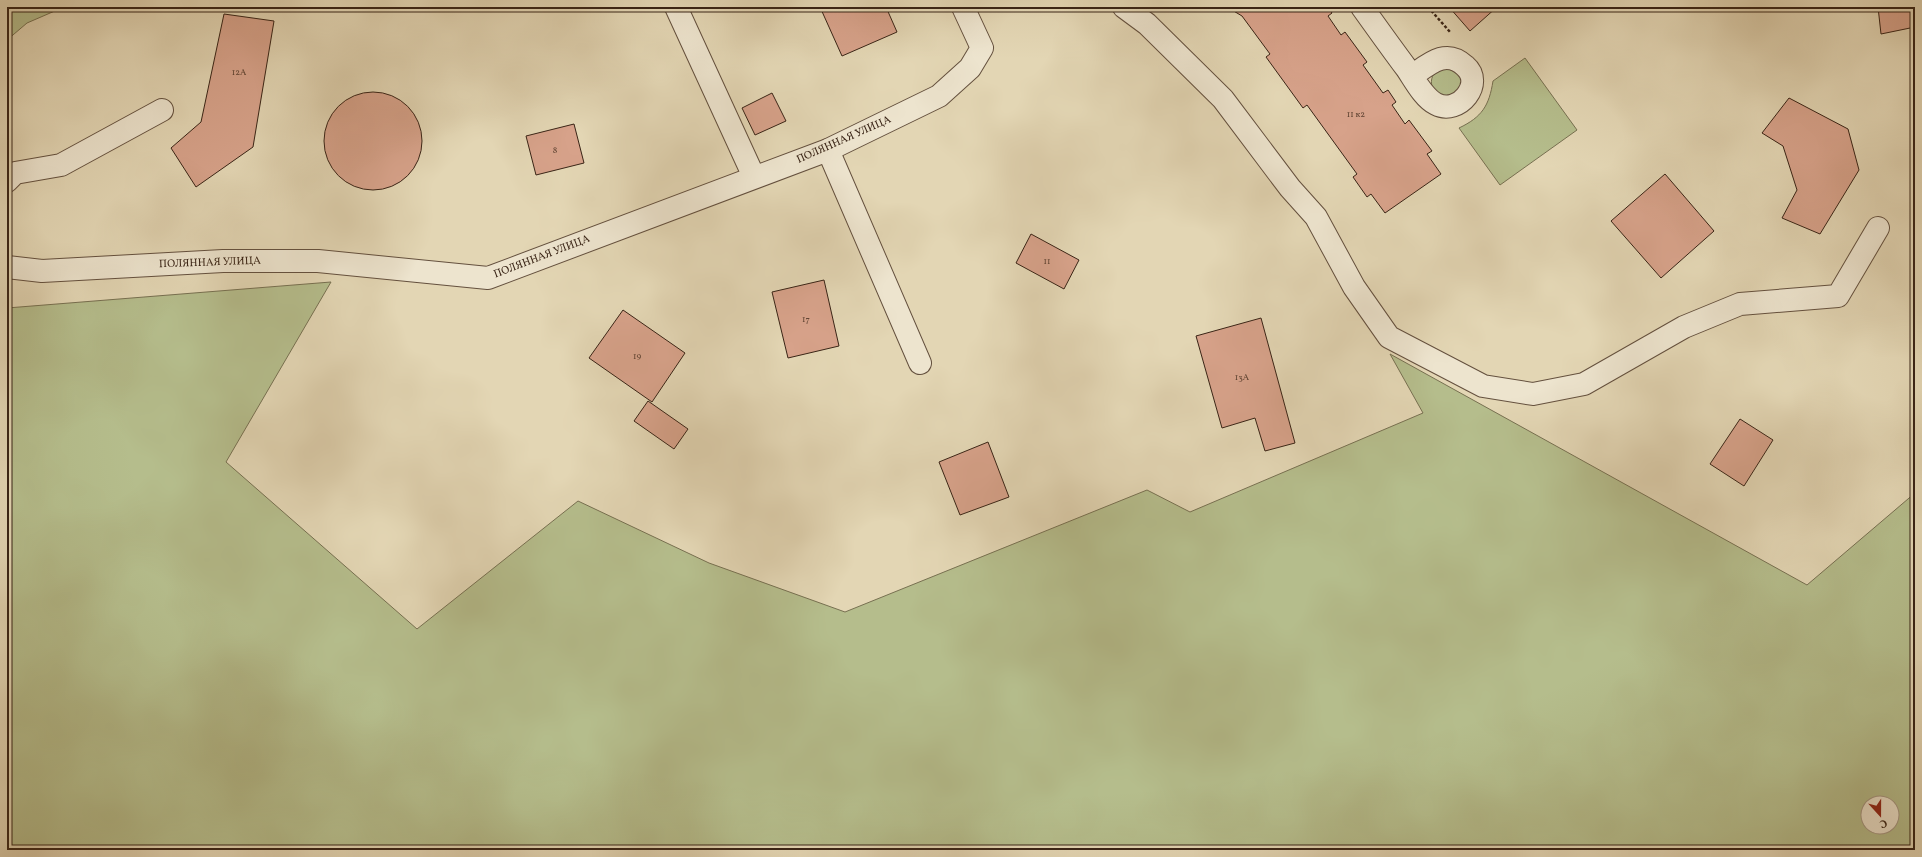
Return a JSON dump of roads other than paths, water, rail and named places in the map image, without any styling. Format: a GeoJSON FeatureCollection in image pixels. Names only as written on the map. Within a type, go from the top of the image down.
{"type":"FeatureCollection","features":[{"type":"Feature","properties":{"kind":"street"},"geometry":{"type":"LineString","coordinates":[[676,7],[754,177]]}},
{"type":"Feature","properties":{"kind":"street","name":"ПОЛЯННАЯ УЛИЦА"},"geometry":{"type":"LineString","coordinates":[[7,267],[42,271],[223,261],[318,261],[488,278],[828,150],[939,96],[970,68],[982,48],[963,7]]}},
{"type":"Feature","properties":{"kind":"street"},"geometry":{"type":"LineString","coordinates":[[1124,7],[1147,24],[1223,99],[1290,188],[1316,217],[1354,287],[1389,337],[1483,386],[1533,394],[1584,384],[1684,327],[1740,304],[1838,296],[1878,228]]}},
{"type":"Feature","properties":{"kind":"street"},"geometry":{"type":"LineString","coordinates":[[1362,7],[1412,76]]}},
{"type":"Feature","properties":{"kind":"street"},"geometry":{"type":"LineString","coordinates":[[7,181],[15,173],[61,165],[162,110]]}},
{"type":"Feature","properties":{"kind":"street"},"geometry":{"type":"LineString","coordinates":[[828,150],[920,363]]}}]}
